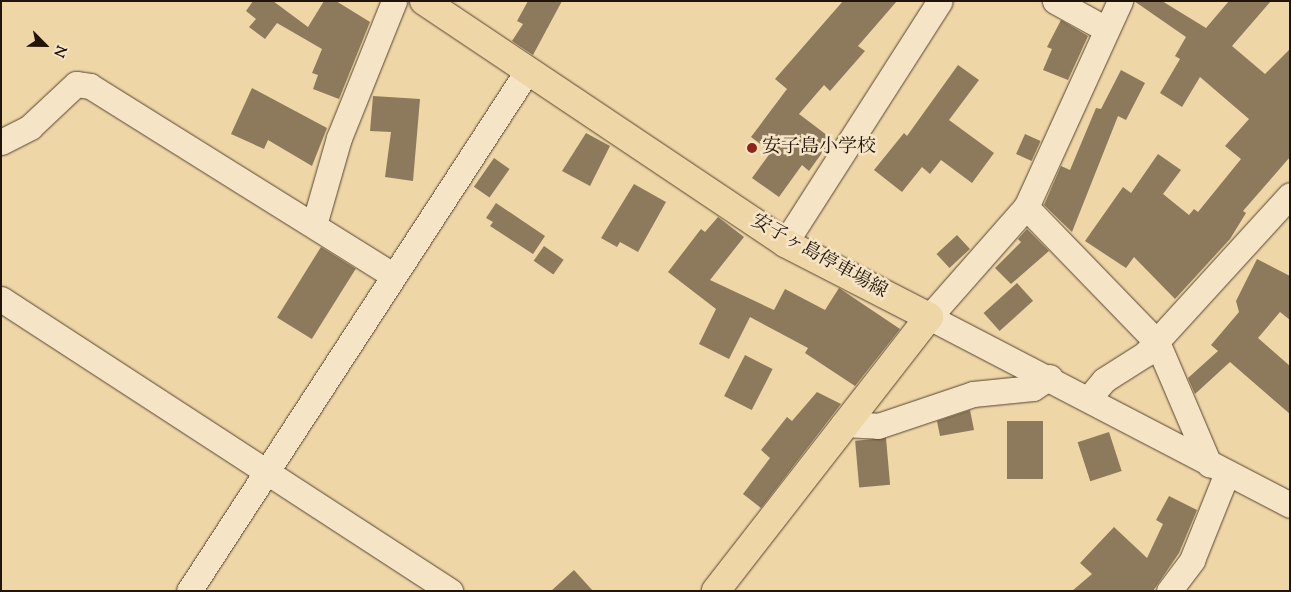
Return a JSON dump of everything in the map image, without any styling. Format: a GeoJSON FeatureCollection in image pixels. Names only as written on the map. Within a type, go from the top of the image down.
{"type":"FeatureCollection","features":[{"type":"Feature","properties":{"kind":"main road","name":"安子ヶ島停車場線"},"geometry":{"type":"LineString","coordinates":[[424,1],[785,243],[929,317]]}},
{"type":"Feature","properties":{"kind":"main road"},"geometry":{"type":"LineString","coordinates":[[716,591],[842,424],[929,317]]}},
{"type":"Feature","properties":{"kind":"street"},"geometry":{"type":"LineString","coordinates":[[314,225],[340,138],[394,1]]}},
{"type":"Feature","properties":{"kind":"street"},"geometry":{"type":"LineString","coordinates":[[785,243],[940,1]]}},
{"type":"Feature","properties":{"kind":"street"},"geometry":{"type":"LineString","coordinates":[[1055,1],[1106,29]]}},
{"type":"Feature","properties":{"kind":"street"},"geometry":{"type":"LineString","coordinates":[[1120,1],[1026,207],[929,317],[1089,398],[1290,505]]}},
{"type":"Feature","properties":{"kind":"street"},"geometry":{"type":"LineString","coordinates":[[189,591],[528,70]]}},
{"type":"Feature","properties":{"kind":"street"},"geometry":{"type":"LineString","coordinates":[[1,142],[30,127],[76,84],[90,86],[393,275]]}},
{"type":"Feature","properties":{"kind":"street"},"geometry":{"type":"LineString","coordinates":[[1089,398],[1104,380],[1129,367],[1157,342],[1290,195]]}},
{"type":"Feature","properties":{"kind":"street"},"geometry":{"type":"LineString","coordinates":[[1026,207],[1157,342],[1218,468],[1192,560],[1169,591]]}},
{"type":"Feature","properties":{"kind":"street"},"geometry":{"type":"LineString","coordinates":[[1,300],[450,591]]}},
{"type":"Feature","properties":{"kind":"street"},"geometry":{"type":"LineString","coordinates":[[842,424],[878,426],[973,394],[1033,388],[1050,378]]}},
{"type":"Feature","properties":{"kind":"building"},"geometry":{"type":"Polygon","coordinates":[[[253,1],[273,1],[308,27],[324,1],[336,1],[370,22],[339,99],[313,89],[318,75],[312,73],[322,49],[277,23],[265,39],[249,27],[256,19],[246,11],[253,1]]]}},
{"type":"Feature","properties":{"kind":"building"},"geometry":{"type":"Polygon","coordinates":[[[528,1],[562,1],[533,55],[512,41],[523,24],[517,21],[528,1]]]}},
{"type":"Feature","properties":{"kind":"building"},"geometry":{"type":"Polygon","coordinates":[[[843,1],[897,1],[858,46],[865,51],[830,91],[824,85],[799,114],[832,139],[809,171],[802,165],[779,197],[752,178],[771,152],[751,137],[787,89],[775,79],[843,1]]]}},
{"type":"Feature","properties":{"kind":"building"},"geometry":{"type":"Polygon","coordinates":[[[1134,1],[1162,1],[1206,28],[1229,1],[1271,1],[1232,46],[1265,74],[1290,49],[1290,157],[1243,211],[1246,213],[1230,239],[1175,299],[1134,257],[1126,268],[1085,241],[1123,187],[1131,193],[1158,154],[1181,170],[1163,194],[1189,215],[1194,209],[1198,212],[1241,159],[1225,146],[1249,119],[1200,77],[1182,107],[1160,93],[1180,59],[1175,56],[1186,37],[1134,1]]]}},
{"type":"Feature","properties":{"kind":"building"},"geometry":{"type":"Polygon","coordinates":[[[1061,20],[1088,36],[1068,80],[1043,70],[1052,49],[1047,47],[1061,20]]]}},
{"type":"Feature","properties":{"kind":"building"},"geometry":{"type":"Polygon","coordinates":[[[958,65],[979,80],[949,120],[994,153],[972,183],[941,160],[930,174],[922,167],[902,192],[874,170],[904,133],[907,136],[958,65]]]}},
{"type":"Feature","properties":{"kind":"building"},"geometry":{"type":"Polygon","coordinates":[[[1121,70],[1145,83],[1126,120],[1118,116],[1072,232],[1044,205],[1061,166],[1070,170],[1096,108],[1101,109],[1121,70]]]}},
{"type":"Feature","properties":{"kind":"building"},"geometry":{"type":"Polygon","coordinates":[[[252,88],[327,128],[312,166],[268,140],[264,149],[231,134],[252,88]]]}},
{"type":"Feature","properties":{"kind":"building"},"geometry":{"type":"Polygon","coordinates":[[[373,96],[420,99],[413,181],[385,177],[391,132],[370,131],[373,96]]]}},
{"type":"Feature","properties":{"kind":"building"},"geometry":{"type":"Polygon","coordinates":[[[586,133],[610,146],[590,186],[562,171],[586,133]]]}},
{"type":"Feature","properties":{"kind":"building"},"geometry":{"type":"Polygon","coordinates":[[[1025,134],[1041,141],[1032,161],[1016,154],[1025,134]]]}},
{"type":"Feature","properties":{"kind":"building"},"geometry":{"type":"Polygon","coordinates":[[[494,158],[510,169],[489,198],[474,187],[494,158]]]}},
{"type":"Feature","properties":{"kind":"building"},"geometry":{"type":"Polygon","coordinates":[[[634,184],[666,202],[638,252],[620,242],[617,247],[601,238],[634,184]]]}},
{"type":"Feature","properties":{"kind":"building"},"geometry":{"type":"Polygon","coordinates":[[[496,203],[545,236],[533,254],[490,226],[493,222],[486,218],[496,203]]]}},
{"type":"Feature","properties":{"kind":"building"},"geometry":{"type":"Polygon","coordinates":[[[718,217],[744,237],[710,280],[774,310],[785,289],[825,310],[839,288],[900,329],[855,386],[805,353],[808,348],[750,317],[729,359],[699,344],[716,309],[668,272],[701,229],[705,232],[718,217]]]}},
{"type":"Feature","properties":{"kind":"building"},"geometry":{"type":"Polygon","coordinates":[[[1027,229],[1049,251],[1011,284],[995,268],[1021,242],[1018,239],[1027,229]]]}},
{"type":"Feature","properties":{"kind":"building"},"geometry":{"type":"Polygon","coordinates":[[[957,235],[970,249],[949,268],[937,254],[957,235]]]}},
{"type":"Feature","properties":{"kind":"building"},"geometry":{"type":"Polygon","coordinates":[[[544,246],[564,260],[553,275],[534,261],[544,246]]]}},
{"type":"Feature","properties":{"kind":"building"},"geometry":{"type":"Polygon","coordinates":[[[321,247],[356,269],[312,339],[277,317],[321,247]]]}},
{"type":"Feature","properties":{"kind":"building"},"geometry":{"type":"Polygon","coordinates":[[[1257,259],[1290,276],[1290,320],[1280,312],[1258,338],[1290,366],[1290,414],[1230,362],[1195,394],[1188,378],[1218,351],[1211,345],[1239,312],[1236,301],[1257,259]]]}},
{"type":"Feature","properties":{"kind":"building"},"geometry":{"type":"Polygon","coordinates":[[[1017,283],[1033,301],[1000,331],[984,313],[1017,283]]]}},
{"type":"Feature","properties":{"kind":"building"},"geometry":{"type":"Polygon","coordinates":[[[745,355],[773,369],[752,410],[724,396],[745,355]]]}},
{"type":"Feature","properties":{"kind":"building"},"geometry":{"type":"Polygon","coordinates":[[[817,392],[841,404],[761,508],[743,494],[770,458],[761,450],[787,417],[792,421],[817,392]]]}},
{"type":"Feature","properties":{"kind":"building"},"geometry":{"type":"Polygon","coordinates":[[[970,410],[974,430],[940,436],[937,421],[970,410]]]}},
{"type":"Feature","properties":{"kind":"building"},"geometry":{"type":"Polygon","coordinates":[[[1007,421],[1043,421],[1043,479],[1007,479],[1007,421]]]}},
{"type":"Feature","properties":{"kind":"building"},"geometry":{"type":"Polygon","coordinates":[[[1109,432],[1122,471],[1090,481],[1078,442],[1109,432]]]}},
{"type":"Feature","properties":{"kind":"building"},"geometry":{"type":"Polygon","coordinates":[[[886,438],[890,485],[859,488],[855,441],[886,438]]]}},
{"type":"Feature","properties":{"kind":"building"},"geometry":{"type":"Polygon","coordinates":[[[1169,496],[1197,510],[1179,553],[1153,591],[1072,591],[1092,574],[1080,563],[1114,527],[1147,558],[1163,524],[1156,520],[1169,496]]]}},
{"type":"Feature","properties":{"kind":"building"},"geometry":{"type":"Polygon","coordinates":[[[574,570],[593,591],[551,591],[574,570]]]}},
{"type":"Feature","properties":{"kind":"place","name":"安子島小学校"},"geometry":{"type":"Point","coordinates":[752,148]}}]}
